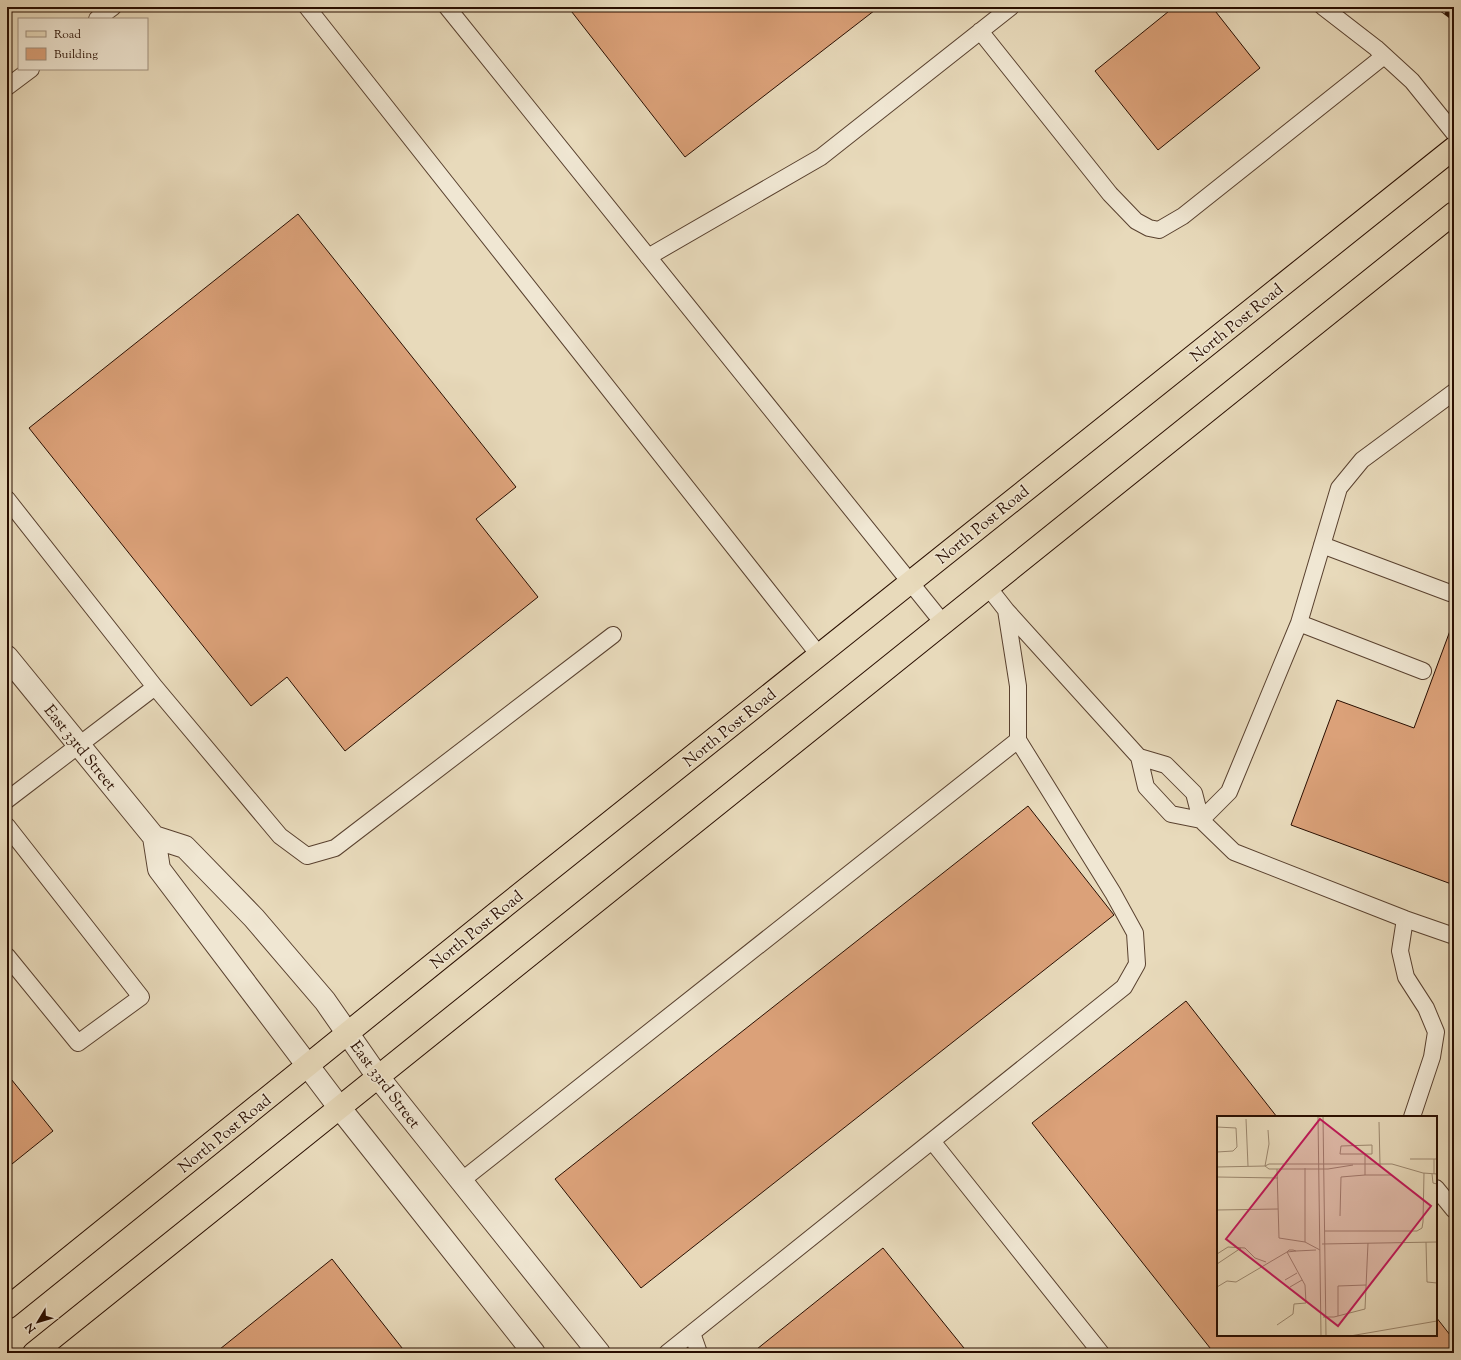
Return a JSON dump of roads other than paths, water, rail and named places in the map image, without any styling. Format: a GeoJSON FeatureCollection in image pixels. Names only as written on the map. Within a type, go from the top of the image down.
{"type":"FeatureCollection","features":[{"type":"Feature","properties":{"kind":"main road","name":"North Post Road"},"geometry":{"type":"LineString","coordinates":[[7,1308],[910,582],[1454,148]]}},
{"type":"Feature","properties":{"kind":"main road"},"geometry":{"type":"LineString","coordinates":[[34,1353],[1454,213]]}},
{"type":"Feature","properties":{"kind":"street","name":"East 33rd Street"},"geometry":{"type":"LineString","coordinates":[[7,657],[154,837],[185,847],[254,918],[325,1001],[378,1077],[599,1353]]}},
{"type":"Feature","properties":{"kind":"street"},"geometry":{"type":"LineString","coordinates":[[154,837],[159,869],[339,1107],[534,1353]]}},
{"type":"Feature","properties":{"kind":"lane"},"geometry":{"type":"LineString","coordinates":[[98,18],[113,7]]}},
{"type":"Feature","properties":{"kind":"lane"},"geometry":{"type":"LineString","coordinates":[[308,7],[819,655]]}},
{"type":"Feature","properties":{"kind":"lane"},"geometry":{"type":"LineString","coordinates":[[447,7],[943,623]]}},
{"type":"Feature","properties":{"kind":"lane"},"geometry":{"type":"LineString","coordinates":[[648,257],[821,157],[1011,7]]}},
{"type":"Feature","properties":{"kind":"lane"},"geometry":{"type":"LineString","coordinates":[[1323,7],[1384,56],[1412,81],[1454,133]]}},
{"type":"Feature","properties":{"kind":"lane"},"geometry":{"type":"LineString","coordinates":[[980,31],[1110,194],[1136,221],[1149,228],[1159,230],[1171,225],[1183,216],[1384,56]]}},
{"type":"Feature","properties":{"kind":"lane"},"geometry":{"type":"LineString","coordinates":[[7,87],[30,70]]}},
{"type":"Feature","properties":{"kind":"lane"},"geometry":{"type":"LineString","coordinates":[[1201,820],[1229,792],[1299,623],[1339,488],[1362,460],[1454,392]]}},
{"type":"Feature","properties":{"kind":"lane"},"geometry":{"type":"LineString","coordinates":[[7,500],[155,687],[280,836],[307,856],[335,848],[613,635]]}},
{"type":"Feature","properties":{"kind":"lane"},"geometry":{"type":"LineString","coordinates":[[1322,545],[1450,593]]}},
{"type":"Feature","properties":{"kind":"lane"},"geometry":{"type":"LineString","coordinates":[[988,587],[1006,610],[1139,757],[1146,787],[1171,814],[1201,820]]}},
{"type":"Feature","properties":{"kind":"lane"},"geometry":{"type":"LineString","coordinates":[[667,1353],[1124,987],[1137,964],[1135,933],[1113,893],[1018,740],[1018,686],[1006,610]]}},
{"type":"Feature","properties":{"kind":"lane"},"geometry":{"type":"LineString","coordinates":[[1299,623],[1423,671]]}},
{"type":"Feature","properties":{"kind":"lane"},"geometry":{"type":"LineString","coordinates":[[7,800],[155,687]]}},
{"type":"Feature","properties":{"kind":"lane"},"geometry":{"type":"LineString","coordinates":[[461,1181],[1018,740]]}},
{"type":"Feature","properties":{"kind":"lane"},"geometry":{"type":"LineString","coordinates":[[1139,757],[1166,765],[1194,793],[1201,820],[1234,852],[1405,919],[1454,936]]}},
{"type":"Feature","properties":{"kind":"lane"},"geometry":{"type":"LineString","coordinates":[[7,826],[141,997],[78,1043],[7,956]]}},
{"type":"Feature","properties":{"kind":"lane"},"geometry":{"type":"LineString","coordinates":[[1405,919],[1400,951],[1406,976],[1426,1008],[1436,1032],[1432,1057],[1412,1116]]}},
{"type":"Feature","properties":{"kind":"lane"},"geometry":{"type":"LineString","coordinates":[[932,1141],[1101,1353]]}},
{"type":"Feature","properties":{"kind":"lane"},"geometry":{"type":"LineString","coordinates":[[1444,1193],[1454,1210]]}},
{"type":"Feature","properties":{"kind":"lane"},"geometry":{"type":"LineString","coordinates":[[692,1333],[700,1353]]}},
{"type":"Feature","properties":{"kind":"railway"},"geometry":{"type":"LineString","coordinates":[[1438,7],[1454,19]]}}]}
